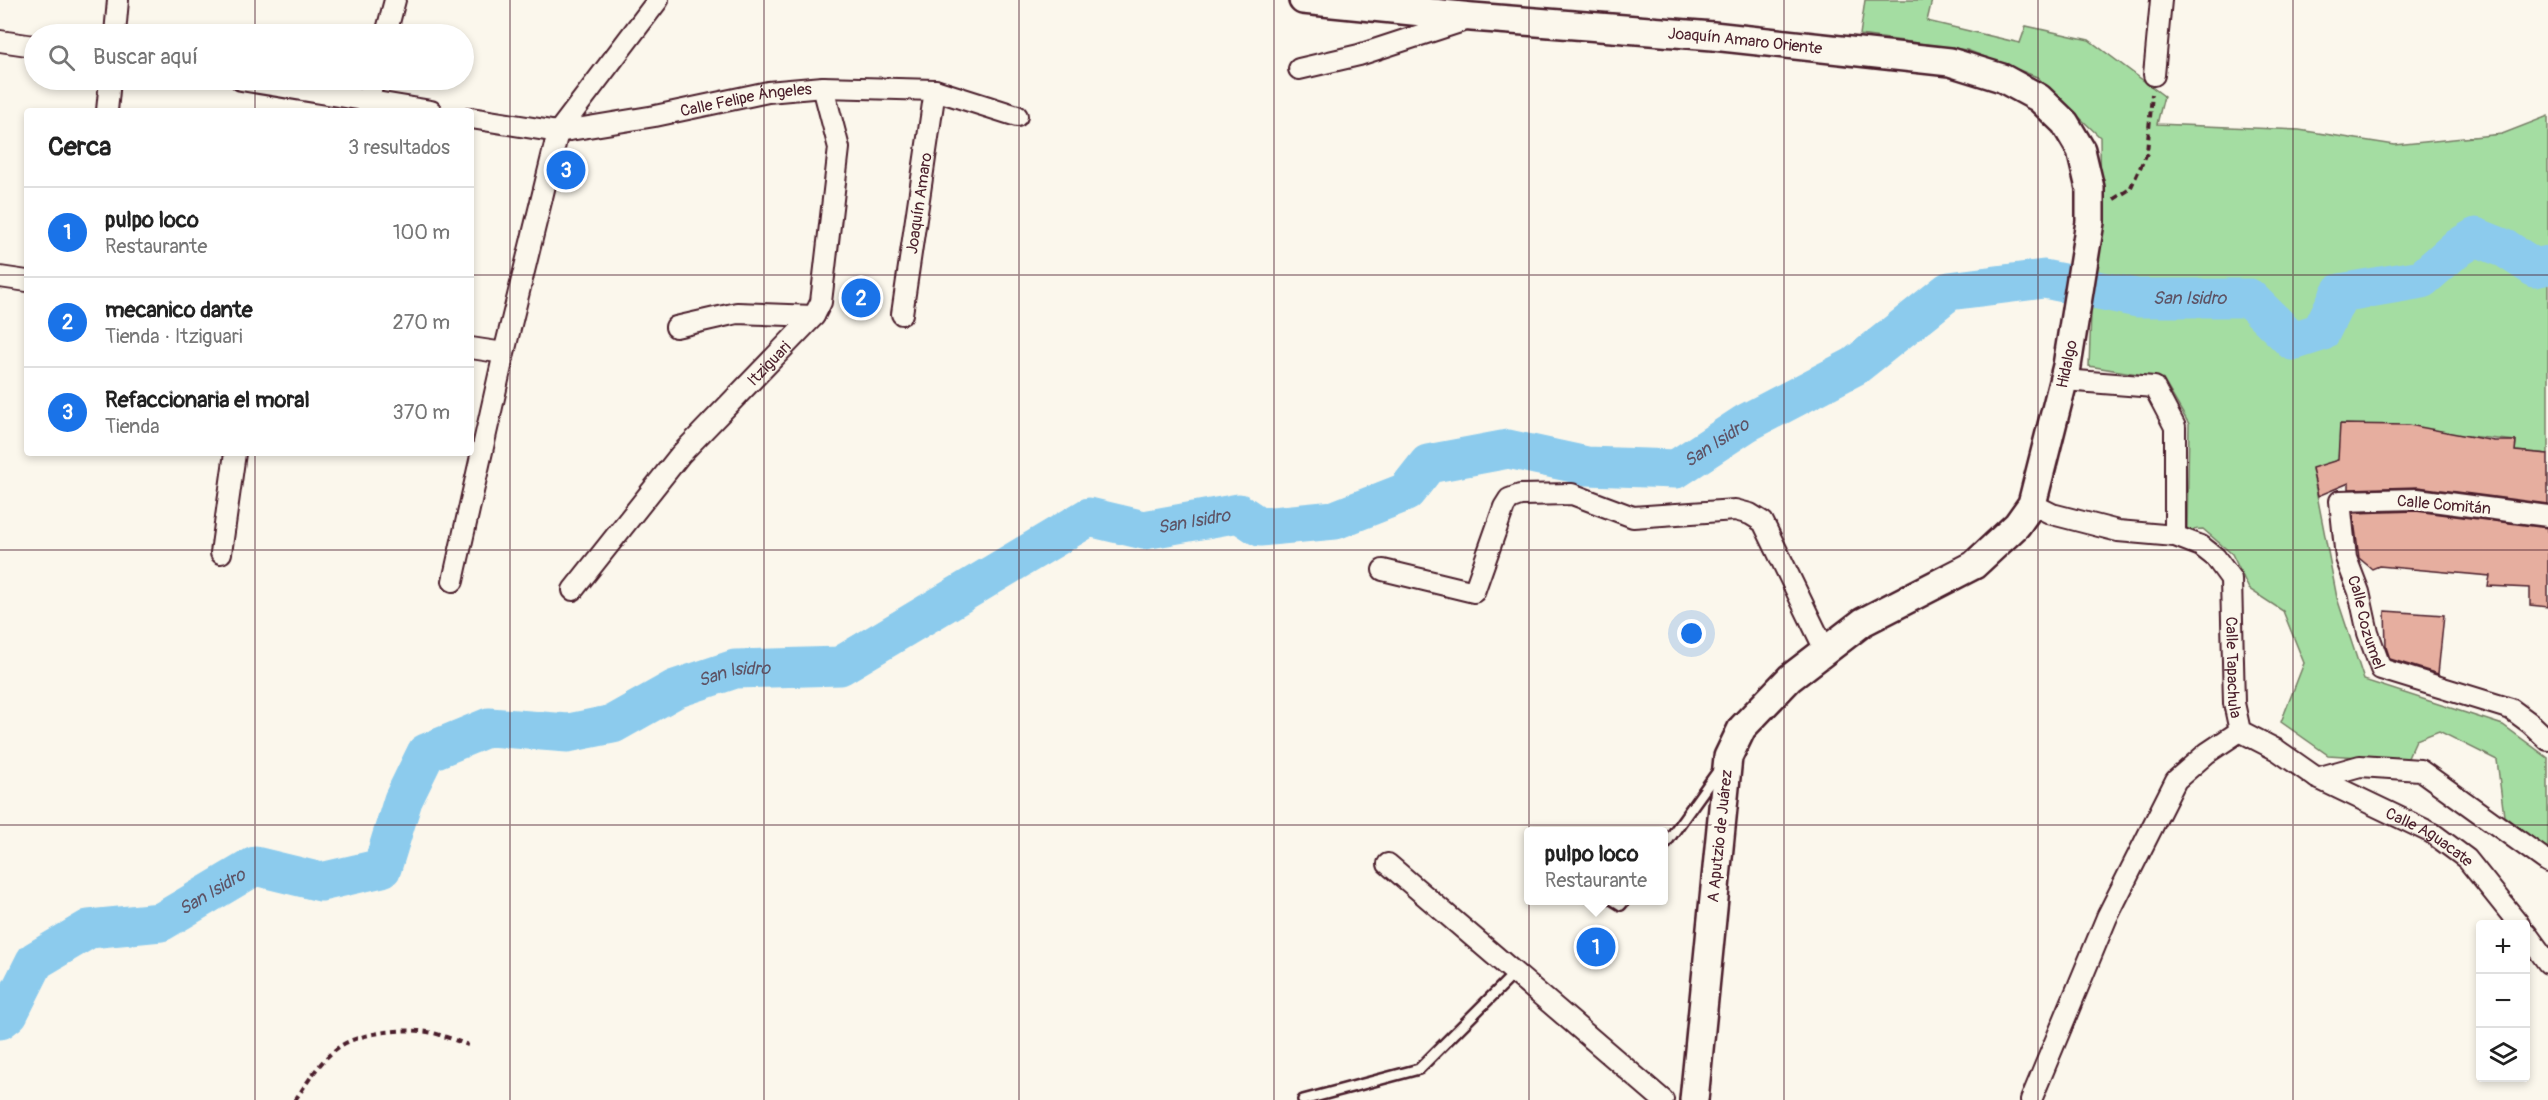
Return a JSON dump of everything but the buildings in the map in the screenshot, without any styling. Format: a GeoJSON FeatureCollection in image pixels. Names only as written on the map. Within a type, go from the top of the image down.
{"type":"FeatureCollection","features":[{"type":"Feature","properties":{"kind":"street"},"geometry":{"type":"LineString","coordinates":[[116,24],[118,0]]}},
{"type":"Feature","properties":{"kind":"street"},"geometry":{"type":"LineString","coordinates":[[389,24],[395,0]]}},
{"type":"Feature","properties":{"kind":"street"},"geometry":{"type":"LineString","coordinates":[[453,581],[504,353],[558,132],[658,0]]}},
{"type":"Feature","properties":{"kind":"street","name":"Joaquín Amaro Oriente"},"geometry":{"type":"LineString","coordinates":[[1303,0],[1472,17],[1713,36],[1950,62],[2002,78],[2039,98],[2065,123],[2081,150],[2090,188],[2090,213]]}},
{"type":"Feature","properties":{"kind":"street"},"geometry":{"type":"LineString","coordinates":[[2154,75],[2161,0]]}},
{"type":"Feature","properties":{"kind":"street"},"geometry":{"type":"LineString","coordinates":[[1299,69],[1359,55],[1472,17]]}},
{"type":"Feature","properties":{"kind":"street"},"geometry":{"type":"LineString","coordinates":[[0,41],[24,45]]}},
{"type":"Feature","properties":{"kind":"street","name":"Calle Felipe Ángeles"},"geometry":{"type":"LineString","coordinates":[[474,118],[558,132],[655,116],[768,92],[823,87],[934,90],[1017,116]]}},
{"type":"Feature","properties":{"kind":"street","name":"Itziguari"},"geometry":{"type":"LineString","coordinates":[[573,591],[680,455],[814,316],[821,303],[839,148],[823,87]]}},
{"type":"Feature","properties":{"kind":"street"},"geometry":{"type":"LineString","coordinates":[[107,108],[109,90]]}},
{"type":"Feature","properties":{"kind":"street"},"geometry":{"type":"LineString","coordinates":[[304,90],[414,108]]}},
{"type":"Feature","properties":{"kind":"street"},"geometry":{"type":"LineString","coordinates":[[368,100],[371,90]]}},
{"type":"Feature","properties":{"kind":"street","name":"Joaquín Amaro"},"geometry":{"type":"LineString","coordinates":[[902,314],[934,90]]}},
{"type":"Feature","properties":{"kind":"street","name":"Hidalgo"},"geometry":{"type":"LineString","coordinates":[[2032,504],[2065,373],[2090,213]]}},
{"type":"Feature","properties":{"kind":"street"},"geometry":{"type":"LineString","coordinates":[[0,277],[24,281]]}},
{"type":"Feature","properties":{"kind":"street"},"geometry":{"type":"LineString","coordinates":[[676,327],[737,314],[814,316]]}},
{"type":"Feature","properties":{"kind":"street"},"geometry":{"type":"LineString","coordinates":[[474,348],[504,353]]}},
{"type":"Feature","properties":{"kind":"street"},"geometry":{"type":"LineString","coordinates":[[2065,373],[2154,387],[2175,427],[2175,536]]}},
{"type":"Feature","properties":{"kind":"street"},"geometry":{"type":"LineString","coordinates":[[221,553],[235,456]]}},
{"type":"Feature","properties":{"kind":"street"},"geometry":{"type":"LineString","coordinates":[[1383,570],[1474,592],[1504,507],[1509,499],[1520,495],[1572,494],[1633,517],[1735,510],[1750,514],[1763,522],[1826,650]]}},
{"type":"Feature","properties":{"kind":"street","name":"Calle Comitán"},"geometry":{"type":"LineString","coordinates":[[2340,501],[2417,499],[2548,516]]}},
{"type":"Feature","properties":{"kind":"street","name":"Calle Cozumel"},"geometry":{"type":"LineString","coordinates":[[2340,501],[2346,558],[2360,592],[2368,633],[2380,669],[2511,709],[2548,740]]}},
{"type":"Feature","properties":{"kind":"street","name":"Calle Tapachula"},"geometry":{"type":"LineString","coordinates":[[2032,504],[2052,514],[2118,531],[2175,536],[2201,546],[2215,557],[2231,579],[2234,703],[2240,731],[2277,750],[2317,778]]}},
{"type":"Feature","properties":{"kind":"street","name":"A Aputzio de Juárez"},"geometry":{"type":"LineString","coordinates":[[1694,1100],[1728,757],[1742,728],[1790,678],[1863,622],[1974,565],[2017,525],[2032,504]]}},
{"type":"Feature","properties":{"kind":"street"},"geometry":{"type":"LineString","coordinates":[[2031,1100],[2107,917],[2176,780],[2207,753],[2240,731]]}},
{"type":"Feature","properties":{"kind":"street"},"geometry":{"type":"LineString","coordinates":[[2317,778],[2360,766],[2420,770],[2548,862]]}},
{"type":"Feature","properties":{"kind":"street","name":"Calle Aguacate"},"geometry":{"type":"LineString","coordinates":[[2317,778],[2432,833],[2467,859],[2516,920]]}},
{"type":"Feature","properties":{"kind":"street"},"geometry":{"type":"LineString","coordinates":[[1388,864],[1664,1100]]}},
{"type":"Feature","properties":{"kind":"street"},"geometry":{"type":"LineString","coordinates":[[2530,938],[2548,963]]}},
{"type":"Feature","properties":{"kind":"lane"},"geometry":{"type":"LineString","coordinates":[[1668,840],[1728,757]]}},
{"type":"Feature","properties":{"kind":"lane"},"geometry":{"type":"LineString","coordinates":[[1303,1100],[1419,1070],[1515,972]]}},
{"type":"Feature","properties":{"kind":"path"},"geometry":{"type":"LineString","coordinates":[[2090,213],[2130,189],[2147,153],[2154,75]]}},
{"type":"Feature","properties":{"kind":"path"},"geometry":{"type":"LineString","coordinates":[[295,1100],[322,1063],[340,1046],[370,1035],[402,1031],[431,1033],[468,1045]]}},
{"type":"Feature","properties":{"kind":"green space"},"geometry":{"type":"Polygon","coordinates":[[[1865,0],[1932,0],[1927,21],[2020,43],[2026,26],[2089,40],[2164,96],[2157,124],[2299,130],[2395,145],[2502,134],[2548,116],[2548,454],[2515,451],[2516,441],[2449,434],[2338,460],[2312,469],[2337,598],[2364,680],[2503,725],[2548,758],[2548,849],[2504,816],[2497,760],[2439,731],[2416,740],[2407,760],[2328,755],[2281,722],[2304,663],[2283,611],[2249,589],[2232,554],[2203,529],[2187,530],[2189,424],[2162,378],[2089,366],[2090,300],[2101,215],[2100,137],[2037,77],[1967,50],[1860,35],[1865,0]]]}},
{"type":"Feature","properties":{"kind":"waterway","name":"San Isidro"},"geometry":{"type":"LineString","coordinates":[[0,1020],[9,1013],[35,961],[89,929],[161,922],[255,866],[321,882],[382,868],[403,800],[426,753],[489,727],[568,733],[613,724],[675,689],[735,669],[840,666],[1089,517],[1144,530],[1239,513],[1260,527],[1335,520],[1406,492],[1428,464],[1508,449],[1587,466],[1676,469],[1746,423],[1855,366],[1949,291],[2044,279],[2137,298],[2249,298],[2293,341],[2321,332],[2340,293],[2422,279],[2456,249],[2476,237],[2506,249],[2535,268],[2548,265]]}},
{"type":"Feature","properties":{"kind":"place","name":"Refaccionaria el moral"},"geometry":{"type":"Point","coordinates":[566,170]}},
{"type":"Feature","properties":{"kind":"place","name":"mecanico dante"},"geometry":{"type":"Point","coordinates":[861,298]}},
{"type":"Feature","properties":{"kind":"place","name":"pulpo loco"},"geometry":{"type":"Point","coordinates":[1596,947]}}]}
